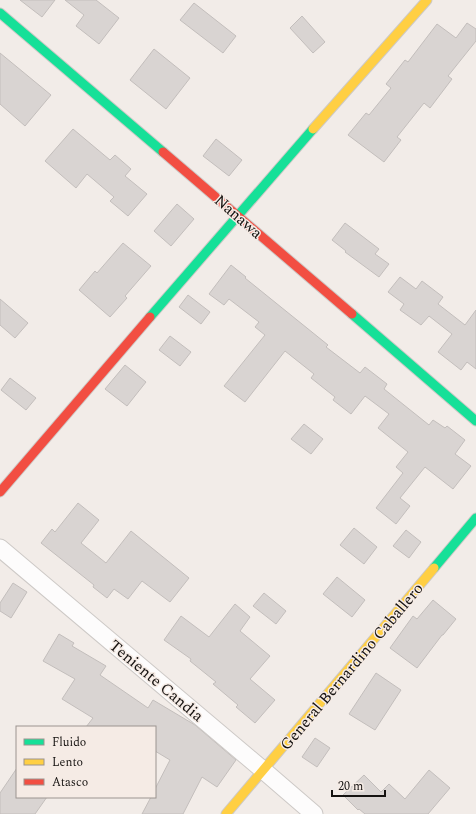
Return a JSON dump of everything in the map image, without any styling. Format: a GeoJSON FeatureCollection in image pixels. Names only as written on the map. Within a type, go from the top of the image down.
{"type":"FeatureCollection","features":[{"type":"Feature","properties":{"kind":"street"},"geometry":{"type":"LineString","coordinates":[[0,492],[237,215],[427,0]]}},
{"type":"Feature","properties":{"kind":"street","name":"Nanawa"},"geometry":{"type":"LineString","coordinates":[[0,13],[476,421]]}},
{"type":"Feature","properties":{"kind":"street","name":"General Bernardino Caballero"},"geometry":{"type":"LineString","coordinates":[[226,814],[476,518]]}},
{"type":"Feature","properties":{"kind":"street","name":"Teniente Candia"},"geometry":{"type":"LineString","coordinates":[[0,548],[264,770],[314,814]]}},
{"type":"Feature","properties":{"kind":"building"},"geometry":{"type":"Polygon","coordinates":[[[20,0],[55,0],[42,17],[20,0]]]}},
{"type":"Feature","properties":{"kind":"building"},"geometry":{"type":"Polygon","coordinates":[[[65,0],[96,0],[119,18],[99,44],[76,26],[84,15],[65,0]]]}},
{"type":"Feature","properties":{"kind":"building"},"geometry":{"type":"Polygon","coordinates":[[[194,3],[236,36],[223,53],[180,20],[194,3]]]}},
{"type":"Feature","properties":{"kind":"building"},"geometry":{"type":"Polygon","coordinates":[[[302,16],[325,42],[313,53],[290,28],[302,16]]]}},
{"type":"Feature","properties":{"kind":"building"},"geometry":{"type":"Polygon","coordinates":[[[467,23],[476,29],[476,41],[448,76],[452,79],[430,108],[424,103],[397,137],[401,140],[384,162],[348,135],[366,113],[369,115],[391,88],[386,84],[405,60],[408,62],[437,24],[456,38],[467,23]]]}},
{"type":"Feature","properties":{"kind":"building"},"geometry":{"type":"Polygon","coordinates":[[[154,49],[190,78],[166,109],[130,80],[154,49]]]}},
{"type":"Feature","properties":{"kind":"building"},"geometry":{"type":"Polygon","coordinates":[[[0,53],[51,95],[25,126],[0,104],[0,53]]]}},
{"type":"Feature","properties":{"kind":"building"},"geometry":{"type":"Polygon","coordinates":[[[73,129],[110,160],[115,155],[131,169],[125,176],[147,194],[128,216],[110,201],[114,197],[87,174],[76,188],[45,161],[73,129]]]}},
{"type":"Feature","properties":{"kind":"building"},"geometry":{"type":"Polygon","coordinates":[[[216,139],[242,160],[229,176],[203,156],[216,139]]]}},
{"type":"Feature","properties":{"kind":"building"},"geometry":{"type":"Polygon","coordinates":[[[177,204],[194,219],[171,246],[154,231],[177,204]]]}},
{"type":"Feature","properties":{"kind":"building"},"geometry":{"type":"Polygon","coordinates":[[[345,223],[379,249],[375,254],[389,264],[379,277],[345,252],[346,251],[332,240],[345,223]]]}},
{"type":"Feature","properties":{"kind":"building"},"geometry":{"type":"Polygon","coordinates":[[[123,243],[151,266],[125,296],[127,298],[110,317],[79,290],[95,271],[97,273],[123,243]]]}},
{"type":"Feature","properties":{"kind":"building"},"geometry":{"type":"Polygon","coordinates":[[[231,265],[328,345],[326,347],[360,373],[365,367],[387,384],[384,389],[429,425],[433,420],[445,428],[447,426],[465,440],[455,454],[471,466],[453,489],[425,467],[400,498],[410,506],[396,524],[376,508],[403,473],[396,467],[408,452],[378,428],[389,414],[365,396],[351,414],[333,400],[335,397],[311,378],[314,374],[285,351],[245,402],[224,386],[265,335],[255,327],[259,322],[229,299],[224,305],[209,294],[231,265]]]}},
{"type":"Feature","properties":{"kind":"building"},"geometry":{"type":"Polygon","coordinates":[[[400,277],[416,289],[422,281],[443,297],[438,304],[465,325],[476,310],[476,369],[467,362],[461,370],[438,352],[452,334],[429,316],[421,325],[400,310],[404,304],[388,292],[400,277]]]}},
{"type":"Feature","properties":{"kind":"building"},"geometry":{"type":"Polygon","coordinates":[[[188,295],[210,312],[201,324],[179,307],[188,295]]]}},
{"type":"Feature","properties":{"kind":"building"},"geometry":{"type":"Polygon","coordinates":[[[0,299],[28,323],[15,338],[0,325],[0,299]]]}},
{"type":"Feature","properties":{"kind":"building"},"geometry":{"type":"Polygon","coordinates":[[[170,336],[191,352],[180,366],[159,350],[170,336]]]}},
{"type":"Feature","properties":{"kind":"building"},"geometry":{"type":"Polygon","coordinates":[[[125,365],[146,382],[127,406],[105,389],[125,365]]]}},
{"type":"Feature","properties":{"kind":"building"},"geometry":{"type":"Polygon","coordinates":[[[10,378],[36,398],[26,410],[1,390],[10,378]]]}},
{"type":"Feature","properties":{"kind":"building"},"geometry":{"type":"Polygon","coordinates":[[[304,424],[323,439],[311,454],[291,439],[304,424]]]}},
{"type":"Feature","properties":{"kind":"building"},"geometry":{"type":"Polygon","coordinates":[[[78,503],[99,520],[81,543],[106,563],[131,531],[189,578],[170,602],[142,581],[128,599],[114,589],[107,598],[93,587],[94,585],[41,543],[52,529],[55,532],[78,503]]]}},
{"type":"Feature","properties":{"kind":"building"},"geometry":{"type":"Polygon","coordinates":[[[354,528],[377,547],[364,564],[340,545],[354,528]]]}},
{"type":"Feature","properties":{"kind":"building"},"geometry":{"type":"Polygon","coordinates":[[[406,530],[421,542],[409,558],[393,546],[406,530]]]}},
{"type":"Feature","properties":{"kind":"building"},"geometry":{"type":"Polygon","coordinates":[[[337,577],[365,600],[352,617],[323,594],[337,577]]]}},
{"type":"Feature","properties":{"kind":"building"},"geometry":{"type":"Polygon","coordinates":[[[13,583],[27,592],[11,618],[0,611],[0,603],[13,583]]]}},
{"type":"Feature","properties":{"kind":"building"},"geometry":{"type":"Polygon","coordinates":[[[264,593],[286,611],[276,624],[253,606],[264,593]]]}},
{"type":"Feature","properties":{"kind":"building"},"geometry":{"type":"Polygon","coordinates":[[[433,600],[456,619],[417,668],[390,648],[413,616],[417,619],[433,600]]]}},
{"type":"Feature","properties":{"kind":"building"},"geometry":{"type":"Polygon","coordinates":[[[235,604],[250,617],[240,631],[270,656],[250,679],[275,700],[255,723],[236,707],[238,705],[213,684],[216,682],[190,661],[191,659],[164,640],[181,616],[209,637],[235,604]]]}},
{"type":"Feature","properties":{"kind":"building"},"geometry":{"type":"Polygon","coordinates":[[[59,634],[74,643],[72,646],[106,666],[100,675],[148,708],[153,700],[195,725],[236,760],[217,787],[202,777],[183,814],[142,814],[150,798],[156,798],[156,787],[170,760],[156,752],[156,726],[87,726],[93,718],[62,699],[75,679],[43,661],[59,634]]]}},
{"type":"Feature","properties":{"kind":"building"},"geometry":{"type":"Polygon","coordinates":[[[376,673],[401,690],[375,730],[349,714],[376,673]]]}},
{"type":"Feature","properties":{"kind":"building"},"geometry":{"type":"Polygon","coordinates":[[[315,738],[330,748],[317,767],[302,757],[315,738]]]}},
{"type":"Feature","properties":{"kind":"building"},"geometry":{"type":"Polygon","coordinates":[[[16,769],[16,798],[46,798],[35,814],[0,814],[0,793],[16,769]]]}},
{"type":"Feature","properties":{"kind":"building"},"geometry":{"type":"Polygon","coordinates":[[[429,770],[450,788],[428,814],[365,814],[359,809],[358,810],[343,795],[364,775],[381,792],[389,784],[405,799],[429,770]]]}},
{"type":"Feature","properties":{"kind":"traffic: fast"},"geometry":{"type":"LineString","coordinates":[[0,13],[163,152]]}},
{"type":"Feature","properties":{"kind":"traffic: fast"},"geometry":{"type":"LineString","coordinates":[[150,317],[313,129]]}},
{"type":"Feature","properties":{"kind":"traffic: fast"},"geometry":{"type":"LineString","coordinates":[[352,314],[476,421]]}},
{"type":"Feature","properties":{"kind":"traffic: fast"},"geometry":{"type":"LineString","coordinates":[[434,568],[476,518]]}},
{"type":"Feature","properties":{"kind":"traffic: slow"},"geometry":{"type":"LineString","coordinates":[[313,129],[427,0]]}},
{"type":"Feature","properties":{"kind":"traffic: slow"},"geometry":{"type":"LineString","coordinates":[[226,814],[434,568]]}},
{"type":"Feature","properties":{"kind":"traffic: jam"},"geometry":{"type":"LineString","coordinates":[[163,152],[352,314]]}},
{"type":"Feature","properties":{"kind":"traffic: jam"},"geometry":{"type":"LineString","coordinates":[[0,492],[150,317]]}}]}
